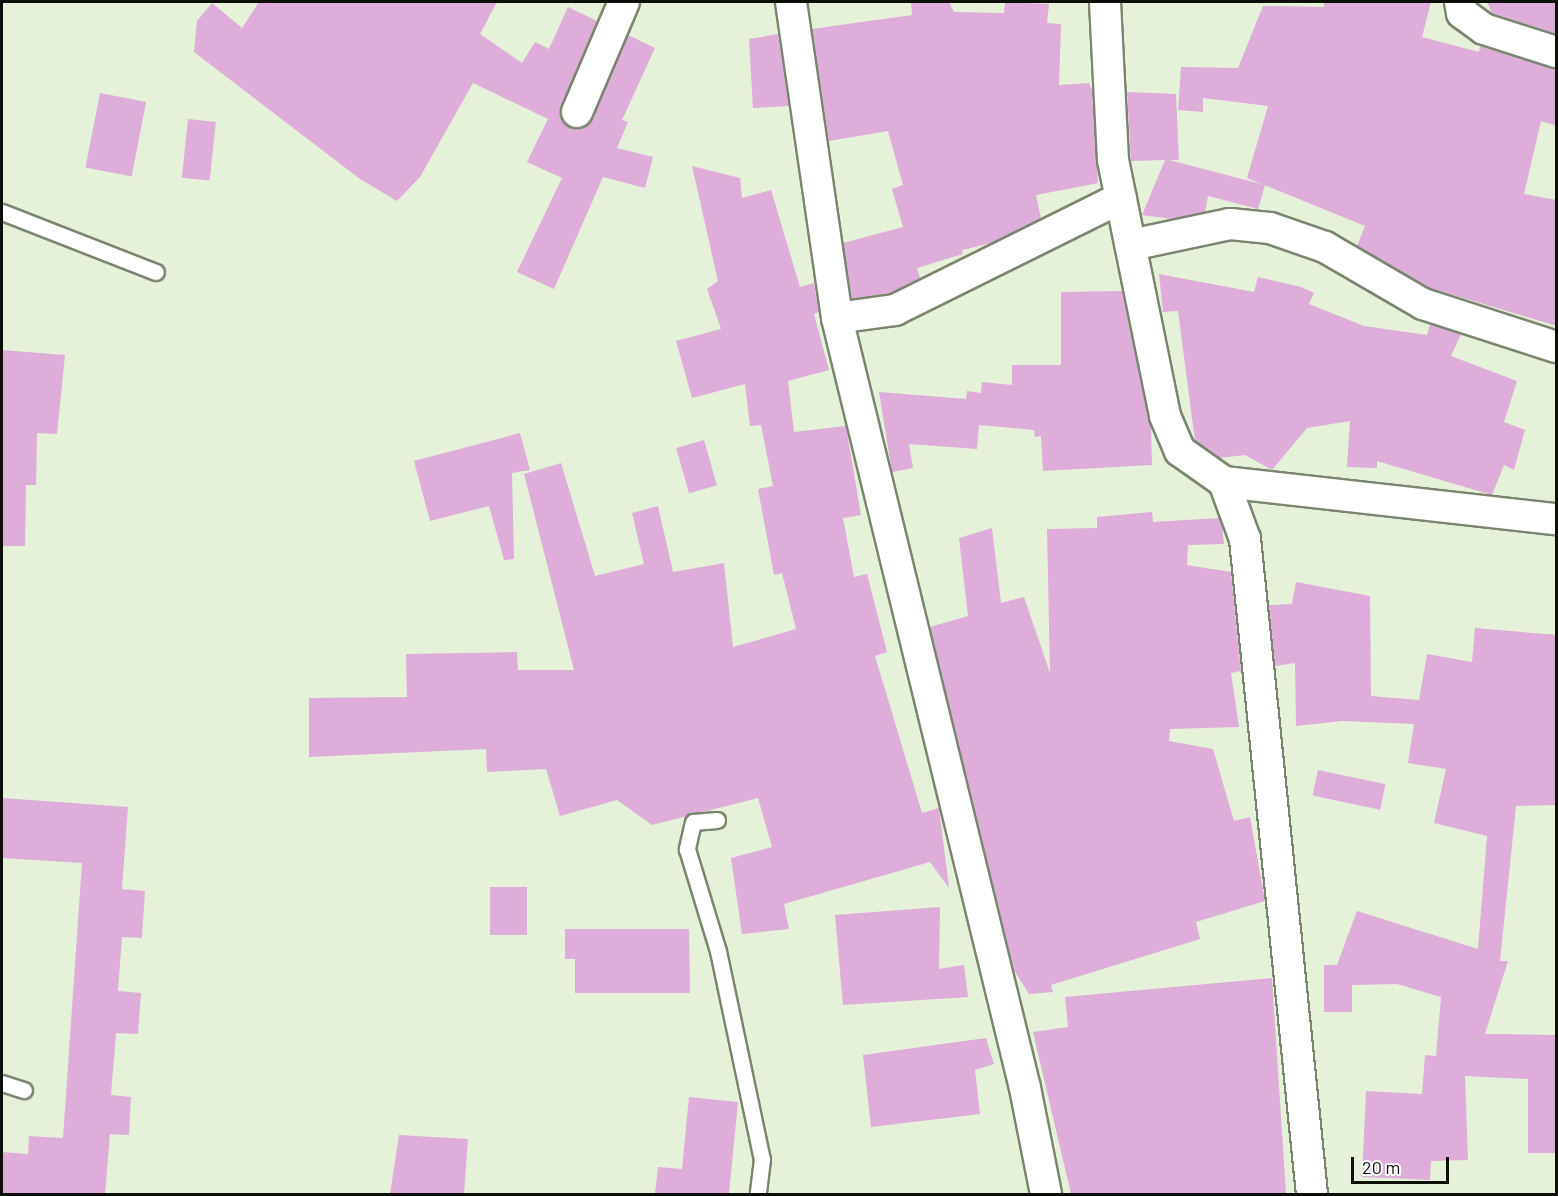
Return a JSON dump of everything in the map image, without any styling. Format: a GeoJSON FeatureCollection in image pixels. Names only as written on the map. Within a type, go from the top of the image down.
{"type":"FeatureCollection","features":[{"type":"Feature","properties":{"kind":"street"},"geometry":{"type":"LineString","coordinates":[[577,112],[624,2]]}},
{"type":"Feature","properties":{"kind":"street"},"geometry":{"type":"LineString","coordinates":[[791,2],[837,318],[1025,1088],[1046,1194]]}},
{"type":"Feature","properties":{"kind":"street"},"geometry":{"type":"LineString","coordinates":[[1105,2],[1113,160],[1170,433],[1180,452],[1224,482],[1557,519]]}},
{"type":"Feature","properties":{"kind":"street"},"geometry":{"type":"LineString","coordinates":[[1460,2],[1462,13],[1484,29],[1557,52]]}},
{"type":"Feature","properties":{"kind":"street"},"geometry":{"type":"LineString","coordinates":[[837,318],[895,310],[1121,198]]}},
{"type":"Feature","properties":{"kind":"street"},"geometry":{"type":"LineString","coordinates":[[1131,244],[1230,224],[1270,228],[1325,247],[1423,304],[1557,347]]}},
{"type":"Feature","properties":{"kind":"street"},"geometry":{"type":"LineString","coordinates":[[1224,482],[1245,538],[1312,1194]]}},
{"type":"Feature","properties":{"kind":"lane"},"geometry":{"type":"LineString","coordinates":[[2,212],[156,272]]}},
{"type":"Feature","properties":{"kind":"lane"},"geometry":{"type":"LineString","coordinates":[[717,820],[693,822],[687,849],[718,951],[762,1159],[758,1194]]}},
{"type":"Feature","properties":{"kind":"lane"},"geometry":{"type":"LineString","coordinates":[[2,1083],[24,1090]]}},
{"type":"Feature","properties":{"kind":"building"},"geometry":{"type":"Polygon","coordinates":[[[259,2],[497,2],[480,34],[522,63],[535,42],[549,49],[568,7],[597,21],[561,106],[564,123],[578,129],[593,119],[628,35],[655,48],[622,120],[628,122],[617,148],[653,157],[645,188],[603,177],[554,289],[517,272],[562,178],[527,162],[548,119],[473,83],[420,177],[397,201],[360,179],[194,52],[197,21],[212,3],[242,28],[259,2]]]}},
{"type":"Feature","properties":{"kind":"building"},"geometry":{"type":"Polygon","coordinates":[[[911,2],[949,2],[954,12],[1004,13],[1005,2],[1049,4],[1047,23],[1061,24],[1059,85],[1089,83],[1092,90],[1098,183],[1036,195],[1041,219],[992,243],[962,250],[963,254],[917,268],[920,278],[891,293],[852,299],[843,243],[903,227],[892,189],[903,185],[888,131],[829,141],[812,29],[912,15],[911,2]]]}},
{"type":"Feature","properties":{"kind":"building"},"geometry":{"type":"Polygon","coordinates":[[[1324,2],[1431,2],[1422,37],[1479,52],[1480,46],[1555,69],[1557,126],[1541,121],[1524,194],[1557,200],[1557,326],[1430,288],[1357,246],[1365,226],[1247,178],[1268,106],[1203,98],[1203,112],[1178,110],[1181,67],[1238,68],[1263,6],[1324,7],[1324,2]]]}},
{"type":"Feature","properties":{"kind":"building"},"geometry":{"type":"Polygon","coordinates":[[[1487,2],[1557,2],[1557,34],[1492,13],[1487,2]]]}},
{"type":"Feature","properties":{"kind":"building"},"geometry":{"type":"Polygon","coordinates":[[[778,34],[789,106],[753,108],[749,39],[778,34]]]}},
{"type":"Feature","properties":{"kind":"building"},"geometry":{"type":"Polygon","coordinates":[[[1127,92],[1176,94],[1179,160],[1169,160],[1265,185],[1258,209],[1208,196],[1205,212],[1172,219],[1142,215],[1165,160],[1131,161],[1127,92]]]}},
{"type":"Feature","properties":{"kind":"building"},"geometry":{"type":"Polygon","coordinates":[[[100,93],[146,102],[132,177],[85,168],[100,93]]]}},
{"type":"Feature","properties":{"kind":"building"},"geometry":{"type":"Polygon","coordinates":[[[188,119],[216,122],[210,181],[182,178],[188,119]]]}},
{"type":"Feature","properties":{"kind":"building"},"geometry":{"type":"Polygon","coordinates":[[[692,166],[740,178],[742,198],[771,190],[800,287],[814,283],[819,312],[814,314],[829,370],[788,381],[794,432],[846,426],[861,515],[843,518],[854,577],[867,574],[887,652],[875,656],[922,813],[939,808],[949,888],[930,862],[784,904],[789,929],[742,934],[731,858],[772,847],[758,798],[652,825],[617,800],[560,816],[546,769],[487,772],[486,749],[309,757],[309,698],[407,697],[406,654],[517,652],[518,670],[574,670],[524,474],[561,463],[595,576],[644,564],[632,513],[658,506],[673,572],[724,563],[733,647],[796,629],[782,573],[774,575],[758,489],[773,486],[761,425],[750,426],[745,384],[692,398],[676,341],[721,329],[707,289],[718,281],[692,166]]]}},
{"type":"Feature","properties":{"kind":"building"},"geometry":{"type":"Polygon","coordinates":[[[1159,274],[1254,292],[1258,277],[1301,287],[1314,293],[1309,304],[1364,326],[1427,335],[1430,324],[1461,334],[1451,356],[1517,381],[1504,422],[1525,430],[1514,470],[1504,465],[1492,495],[1377,461],[1377,468],[1347,467],[1350,421],[1307,428],[1272,470],[1245,455],[1220,458],[1195,441],[1178,311],[1163,312],[1159,274]]]}},
{"type":"Feature","properties":{"kind":"building"},"geometry":{"type":"Polygon","coordinates":[[[1122,291],[1151,428],[1152,465],[1043,471],[1041,436],[1035,437],[1034,430],[979,425],[977,449],[909,444],[913,468],[892,472],[879,392],[966,399],[967,391],[981,393],[982,382],[1012,385],[1012,365],[1061,365],[1061,292],[1122,291]]]}},
{"type":"Feature","properties":{"kind":"building"},"geometry":{"type":"Polygon","coordinates":[[[2,350],[65,355],[57,434],[37,433],[36,485],[26,485],[25,546],[2,546],[2,350]]]}},
{"type":"Feature","properties":{"kind":"building"},"geometry":{"type":"Polygon","coordinates":[[[520,433],[530,470],[512,473],[514,559],[504,560],[489,506],[430,521],[414,461],[520,433]]]}},
{"type":"Feature","properties":{"kind":"building"},"geometry":{"type":"Polygon","coordinates":[[[704,440],[717,485],[689,493],[676,448],[704,440]]]}},
{"type":"Feature","properties":{"kind":"building"},"geometry":{"type":"Polygon","coordinates":[[[1152,512],[1153,522],[1219,518],[1222,527],[1224,544],[1188,545],[1187,565],[1231,572],[1241,671],[1231,673],[1239,727],[1170,729],[1169,741],[1213,749],[1234,821],[1250,817],[1265,901],[1196,922],[1200,939],[1051,985],[1053,992],[1029,994],[1014,970],[930,627],[968,616],[959,538],[992,528],[1001,603],[1024,597],[1050,673],[1047,529],[1097,528],[1097,517],[1152,512]]]}},
{"type":"Feature","properties":{"kind":"building"},"geometry":{"type":"Polygon","coordinates":[[[1296,582],[1370,596],[1371,696],[1419,700],[1427,654],[1472,662],[1475,628],[1557,635],[1557,805],[1516,806],[1500,961],[1508,961],[1485,1034],[1557,1035],[1557,1153],[1528,1153],[1528,1079],[1465,1076],[1468,1160],[1431,1161],[1430,1180],[1362,1177],[1366,1091],[1422,1094],[1425,1055],[1436,1056],[1441,997],[1397,984],[1352,985],[1352,1012],[1324,1012],[1324,965],[1337,965],[1357,911],[1478,949],[1487,836],[1434,823],[1446,769],[1408,763],[1414,724],[1342,721],[1296,726],[1295,663],[1275,666],[1269,605],[1292,604],[1296,582]]]}},
{"type":"Feature","properties":{"kind":"building"},"geometry":{"type":"Polygon","coordinates":[[[1318,770],[1385,784],[1380,810],[1313,795],[1318,770]]]}},
{"type":"Feature","properties":{"kind":"building"},"geometry":{"type":"Polygon","coordinates":[[[2,798],[128,807],[122,889],[145,891],[142,938],[122,937],[118,991],[141,993],[138,1034],[116,1033],[111,1095],[131,1097],[129,1135],[110,1134],[105,1194],[2,1194],[2,1152],[28,1154],[29,1136],[63,1138],[82,863],[2,858],[2,798]]]}},
{"type":"Feature","properties":{"kind":"building"},"geometry":{"type":"Polygon","coordinates":[[[490,887],[527,887],[527,935],[490,935],[490,887]]]}},
{"type":"Feature","properties":{"kind":"building"},"geometry":{"type":"Polygon","coordinates":[[[940,907],[939,969],[964,965],[968,997],[843,1005],[835,915],[940,907]]]}},
{"type":"Feature","properties":{"kind":"building"},"geometry":{"type":"Polygon","coordinates":[[[565,929],[689,929],[690,993],[575,993],[575,959],[565,959],[565,929]]]}},
{"type":"Feature","properties":{"kind":"building"},"geometry":{"type":"Polygon","coordinates":[[[1272,978],[1286,1194],[1071,1194],[1033,1032],[1068,1027],[1065,997],[1272,978]]]}},
{"type":"Feature","properties":{"kind":"building"},"geometry":{"type":"Polygon","coordinates":[[[986,1038],[994,1064],[975,1070],[980,1114],[871,1127],[863,1055],[986,1038]]]}},
{"type":"Feature","properties":{"kind":"building"},"geometry":{"type":"Polygon","coordinates":[[[689,1097],[738,1102],[729,1194],[655,1194],[658,1167],[682,1169],[689,1097]]]}},
{"type":"Feature","properties":{"kind":"building"},"geometry":{"type":"Polygon","coordinates":[[[399,1135],[468,1139],[464,1194],[390,1194],[399,1135]]]}}]}
